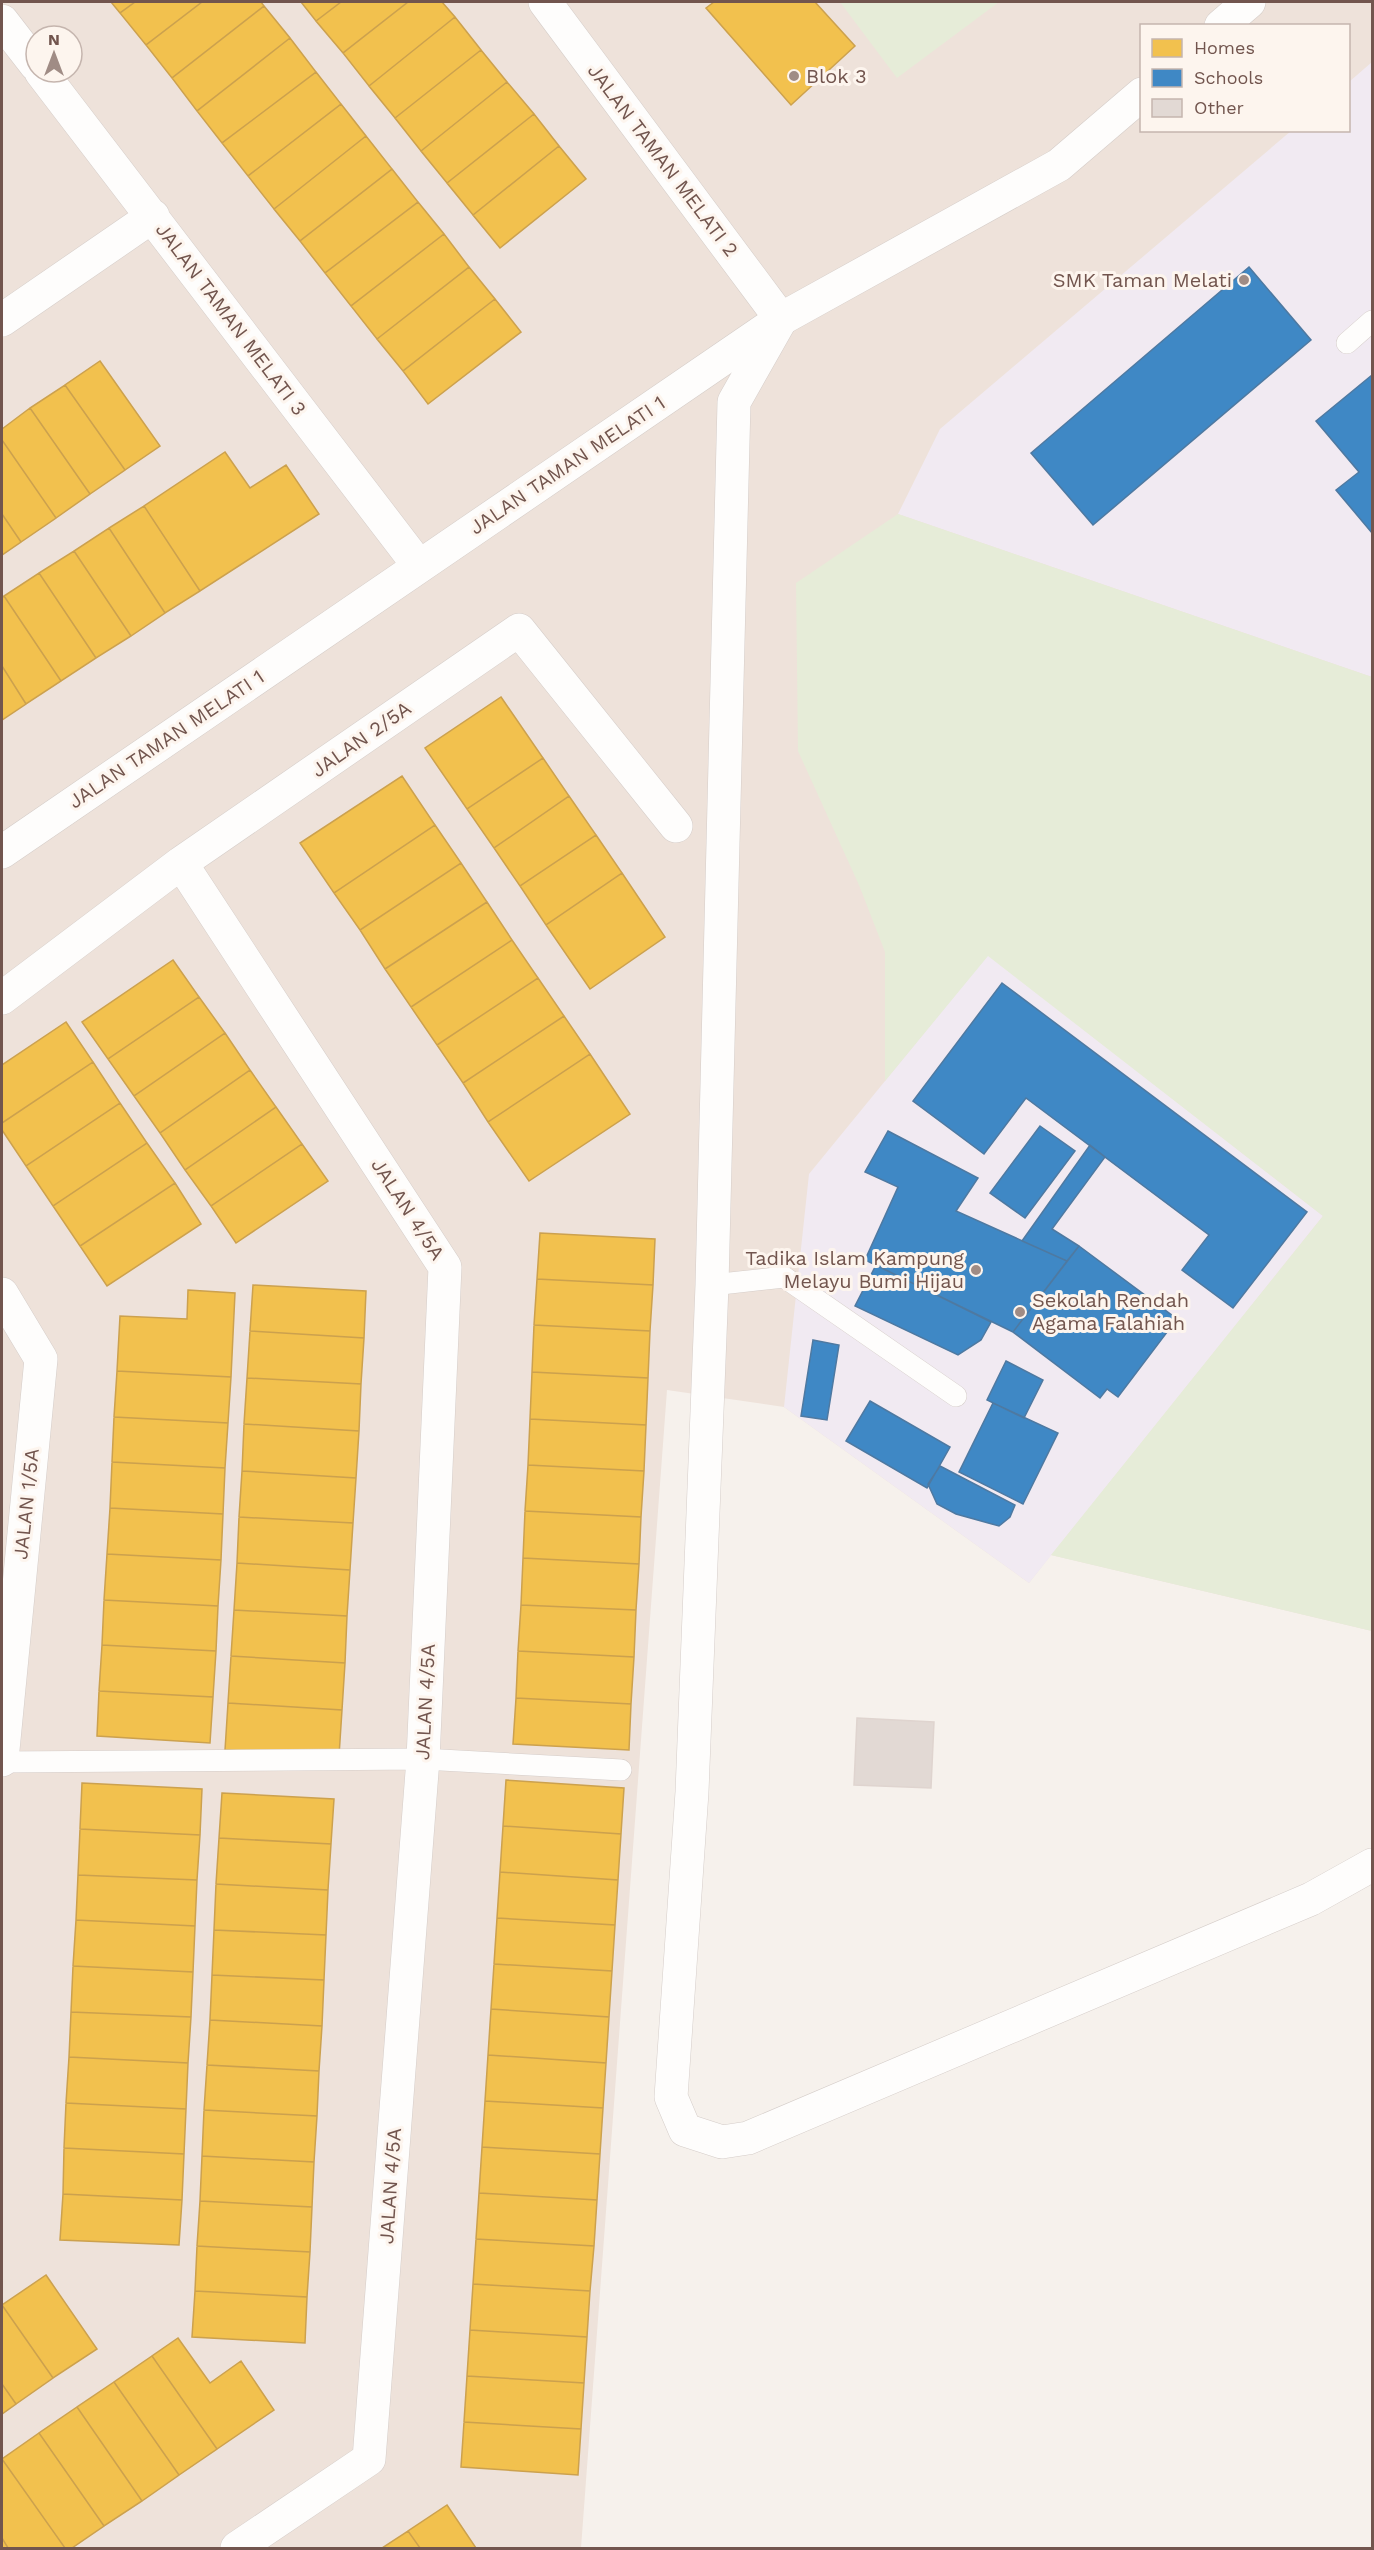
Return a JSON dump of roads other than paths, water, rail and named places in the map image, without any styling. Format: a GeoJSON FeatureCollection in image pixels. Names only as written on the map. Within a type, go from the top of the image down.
{"type":"FeatureCollection","features":[{"type":"Feature","properties":{"kind":"street","name":"JALAN TAMAN MELATI 2"},"geometry":{"type":"LineString","coordinates":[[545,2],[781,319]]}},
{"type":"Feature","properties":{"kind":"street"},"geometry":{"type":"LineString","coordinates":[[1223,24],[1249,2]]}},
{"type":"Feature","properties":{"kind":"street"},"geometry":{"type":"LineString","coordinates":[[2,21],[24,49]]}},
{"type":"Feature","properties":{"kind":"street","name":"JALAN TAMAN MELATI 3"},"geometry":{"type":"LineString","coordinates":[[50,84],[419,566]]}},
{"type":"Feature","properties":{"kind":"street","name":"JALAN TAMAN MELATI 1"},"geometry":{"type":"LineString","coordinates":[[2,852],[781,319],[1059,165],[1140,96]]}},
{"type":"Feature","properties":{"kind":"street"},"geometry":{"type":"LineString","coordinates":[[2,320],[153,216]]}},
{"type":"Feature","properties":{"kind":"street"},"geometry":{"type":"LineString","coordinates":[[781,319],[734,402],[712,1285],[692,1792],[671,2097],[685,2130],[722,2142],[748,2138],[1311,1899],[1372,1865]]}},
{"type":"Feature","properties":{"kind":"street","name":"JALAN 2/5A"},"geometry":{"type":"LineString","coordinates":[[2,998],[181,863],[519,630],[676,826]]}},
{"type":"Feature","properties":{"kind":"street","name":"JALAN 4/5A"},"geometry":{"type":"LineString","coordinates":[[181,863],[445,1267],[423,1759],[369,2458],[237,2548]]}},
{"type":"Feature","properties":{"kind":"street","name":"JALAN 1/5A"},"geometry":{"type":"LineString","coordinates":[[2,1294],[41,1359],[15,1487],[2,1761]]}},
{"type":"Feature","properties":{"kind":"lane"},"geometry":{"type":"LineString","coordinates":[[1347,343],[1372,321]]}},
{"type":"Feature","properties":{"kind":"lane"},"geometry":{"type":"LineString","coordinates":[[712,1285],[784,1277],[956,1396]]}},
{"type":"Feature","properties":{"kind":"lane"},"geometry":{"type":"LineString","coordinates":[[2,1761],[423,1759],[621,1770]]}},
{"type":"Feature","properties":{"kind":"place","name":"Blok 3"},"geometry":{"type":"Point","coordinates":[794,76]}},
{"type":"Feature","properties":{"kind":"place","name":"SMK Taman Melati"},"geometry":{"type":"Point","coordinates":[1244,280]}},
{"type":"Feature","properties":{"kind":"place","name":"Tadika Islam Kampung Melayu Bumi Hijau"},"geometry":{"type":"Point","coordinates":[976,1270]}},
{"type":"Feature","properties":{"kind":"place","name":"Sekolah Rendah Agama Falahiah"},"geometry":{"type":"Point","coordinates":[1020,1312]}}]}
